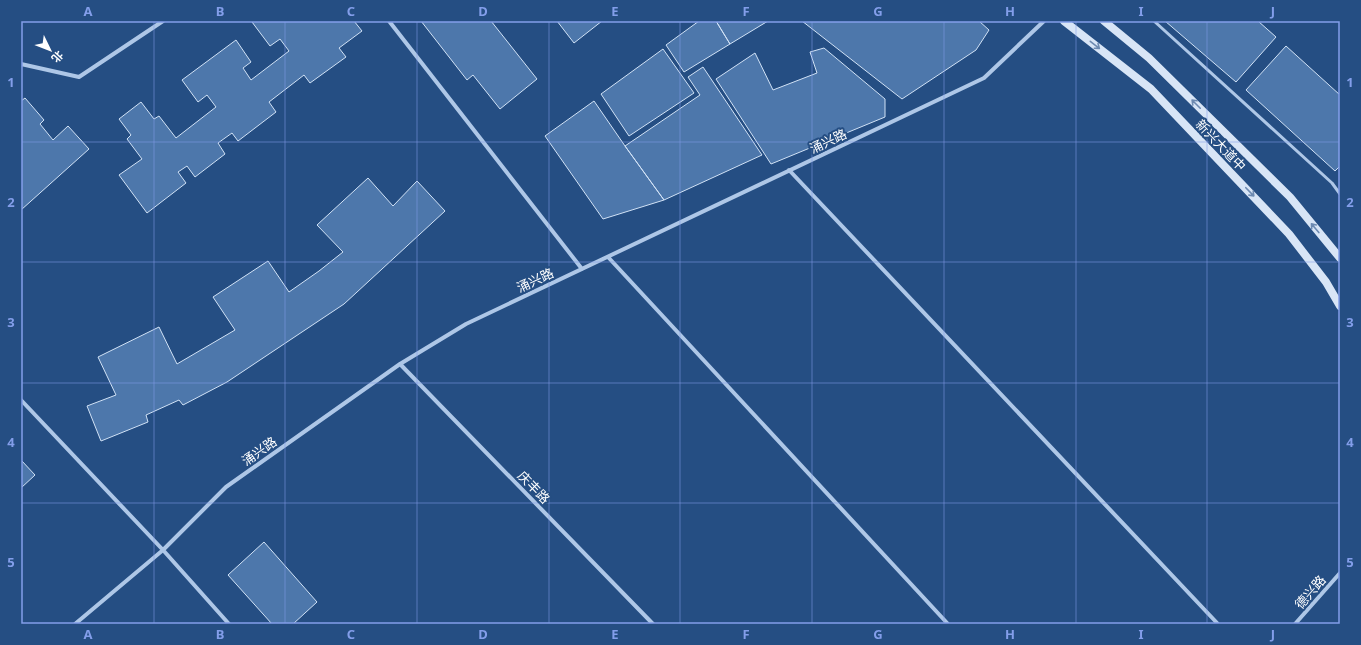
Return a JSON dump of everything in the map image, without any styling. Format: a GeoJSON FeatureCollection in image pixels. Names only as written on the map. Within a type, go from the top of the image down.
{"type":"FeatureCollection","features":[{"type":"Feature","properties":{"kind":"main road","name":"新兴大道中"},"geometry":{"type":"LineString","coordinates":[[1064,21],[1151,89],[1289,234],[1326,282],[1340,306]]}},
{"type":"Feature","properties":{"kind":"main road","name":"新兴大道中"},"geometry":{"type":"LineString","coordinates":[[1104,21],[1149,58],[1290,197],[1340,258]]}},
{"type":"Feature","properties":{"kind":"street"},"geometry":{"type":"LineString","coordinates":[[21,64],[79,77],[163,21]]}},
{"type":"Feature","properties":{"kind":"street"},"geometry":{"type":"LineString","coordinates":[[389,21],[582,269]]}},
{"type":"Feature","properties":{"kind":"street","name":"涌兴路"},"geometry":{"type":"LineString","coordinates":[[75,624],[163,550],[226,487],[400,364],[466,324],[984,78],[1044,21]]}},
{"type":"Feature","properties":{"kind":"street"},"geometry":{"type":"LineString","coordinates":[[789,170],[1218,624]]}},
{"type":"Feature","properties":{"kind":"street"},"geometry":{"type":"LineString","coordinates":[[608,257],[948,624]]}},
{"type":"Feature","properties":{"kind":"street","name":"庆丰路"},"geometry":{"type":"LineString","coordinates":[[400,364],[653,624]]}},
{"type":"Feature","properties":{"kind":"street"},"geometry":{"type":"LineString","coordinates":[[21,400],[163,550],[229,624]]}},
{"type":"Feature","properties":{"kind":"street","name":"德兴路"},"geometry":{"type":"LineString","coordinates":[[1295,624],[1340,573]]}},
{"type":"Feature","properties":{"kind":"lane"},"geometry":{"type":"LineString","coordinates":[[1154,21],[1332,183],[1340,194]]}},
{"type":"Feature","properties":{"kind":"building"},"geometry":{"type":"Polygon","coordinates":[[[354,21],[362,31],[339,48],[346,57],[310,83],[304,75],[269,102],[276,112],[238,141],[232,133],[218,143],[225,154],[195,177],[187,166],[178,172],[186,183],[147,213],[119,175],[142,159],[127,139],[131,135],[119,119],[141,102],[154,119],[159,116],[176,138],[216,107],[207,95],[198,102],[182,80],[236,40],[251,62],[243,68],[251,80],[289,51],[280,39],[270,46],[252,22],[354,21]]]}},
{"type":"Feature","properties":{"kind":"building"},"geometry":{"type":"Polygon","coordinates":[[[421,21],[491,21],[537,79],[500,109],[473,75],[467,80],[421,21]]]}},
{"type":"Feature","properties":{"kind":"building"},"geometry":{"type":"Polygon","coordinates":[[[557,21],[602,21],[574,43],[557,21]]]}},
{"type":"Feature","properties":{"kind":"building"},"geometry":{"type":"Polygon","coordinates":[[[699,21],[716,21],[730,44],[684,72],[666,45],[699,21]]]}},
{"type":"Feature","properties":{"kind":"building"},"geometry":{"type":"Polygon","coordinates":[[[716,21],[768,21],[730,44],[716,21]]]}},
{"type":"Feature","properties":{"kind":"building"},"geometry":{"type":"Polygon","coordinates":[[[802,21],[979,21],[989,30],[976,50],[902,99],[802,21]]]}},
{"type":"Feature","properties":{"kind":"building"},"geometry":{"type":"Polygon","coordinates":[[[1165,21],[1258,21],[1276,37],[1236,82],[1165,21]]]}},
{"type":"Feature","properties":{"kind":"building"},"geometry":{"type":"Polygon","coordinates":[[[1286,46],[1340,95],[1340,166],[1335,171],[1246,90],[1286,46]]]}},
{"type":"Feature","properties":{"kind":"building"},"geometry":{"type":"Polygon","coordinates":[[[824,48],[885,99],[885,117],[771,164],[716,79],[755,53],[773,90],[817,73],[810,52],[824,48]]]}},
{"type":"Feature","properties":{"kind":"building"},"geometry":{"type":"Polygon","coordinates":[[[663,49],[694,93],[629,136],[601,94],[663,49]]]}},
{"type":"Feature","properties":{"kind":"building"},"geometry":{"type":"Polygon","coordinates":[[[703,67],[762,155],[664,200],[625,146],[700,95],[688,77],[703,67]]]}},
{"type":"Feature","properties":{"kind":"building"},"geometry":{"type":"Polygon","coordinates":[[[25,98],[44,120],[40,124],[53,140],[68,126],[89,149],[21,210],[21,101],[25,98]]]}},
{"type":"Feature","properties":{"kind":"building"},"geometry":{"type":"Polygon","coordinates":[[[594,101],[664,200],[603,219],[545,136],[594,101]]]}},
{"type":"Feature","properties":{"kind":"building"},"geometry":{"type":"Polygon","coordinates":[[[368,178],[393,206],[417,181],[445,211],[344,304],[227,382],[183,405],[179,400],[146,415],[148,422],[101,441],[87,406],[116,395],[98,357],[159,327],[177,364],[235,330],[213,297],[268,261],[289,292],[319,271],[343,252],[317,225],[368,178]]]}},
{"type":"Feature","properties":{"kind":"building"},"geometry":{"type":"Polygon","coordinates":[[[21,460],[35,475],[21,488],[21,460]]]}},
{"type":"Feature","properties":{"kind":"building"},"geometry":{"type":"Polygon","coordinates":[[[264,542],[317,602],[293,624],[272,624],[228,575],[264,542]]]}}]}
